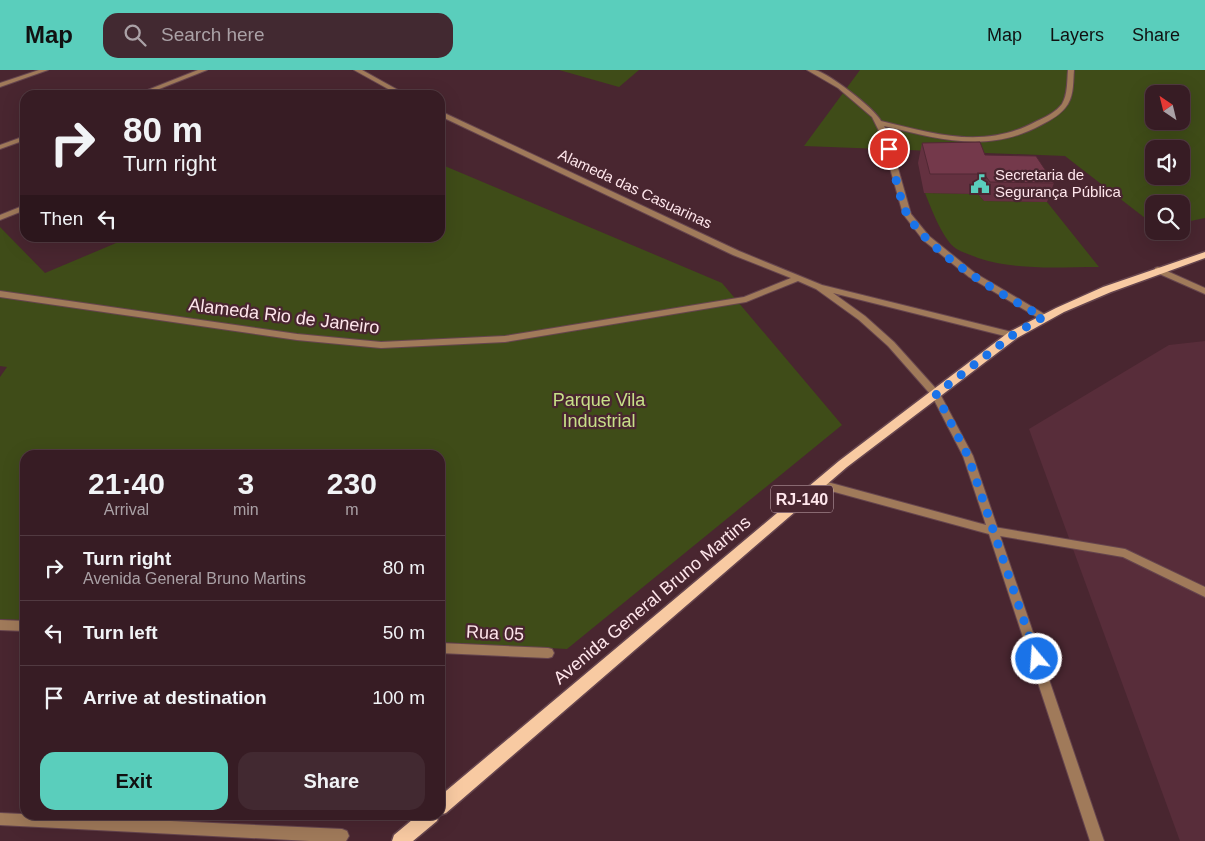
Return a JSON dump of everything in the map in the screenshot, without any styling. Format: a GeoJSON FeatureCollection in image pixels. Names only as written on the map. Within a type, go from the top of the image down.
{"type":"FeatureCollection","features":[{"type":"Feature","properties":{"kind":"main road","name":"Avenida General Bruno Martins"},"geometry":{"type":"LineString","coordinates":[[445,803],[820,484],[1013,335],[1043,317],[1098,291],[1205,255]]}},
{"type":"Feature","properties":{"kind":"main road"},"geometry":{"type":"LineString","coordinates":[[400,841],[425,820]]}},
{"type":"Feature","properties":{"kind":"street"},"geometry":{"type":"LineString","coordinates":[[0,85],[44,70]]}},
{"type":"Feature","properties":{"kind":"street"},"geometry":{"type":"LineString","coordinates":[[151,90],[204,70]]}},
{"type":"Feature","properties":{"kind":"street"},"geometry":{"type":"LineString","coordinates":[[357,70],[395,90]]}},
{"type":"Feature","properties":{"kind":"street"},"geometry":{"type":"LineString","coordinates":[[810,70],[840,87],[874,116],[879,123],[884,133],[907,214],[926,238],[972,275],[1043,317]]}},
{"type":"Feature","properties":{"kind":"street"},"geometry":{"type":"LineString","coordinates":[[879,123],[968,142],[988,141],[1016,135],[1049,118],[1066,103],[1071,70]]}},
{"type":"Feature","properties":{"kind":"street","name":"Alameda das Casuarinas"},"geometry":{"type":"LineString","coordinates":[[445,115],[736,252],[819,287],[1013,335]]}},
{"type":"Feature","properties":{"kind":"street"},"geometry":{"type":"LineString","coordinates":[[0,147],[20,140]]}},
{"type":"Feature","properties":{"kind":"street"},"geometry":{"type":"LineString","coordinates":[[0,218],[20,209]]}},
{"type":"Feature","properties":{"kind":"street"},"geometry":{"type":"LineString","coordinates":[[1158,270],[1205,291]]}},
{"type":"Feature","properties":{"kind":"street","name":"Alameda Rio de Janeiro"},"geometry":{"type":"LineString","coordinates":[[0,294],[297,337],[381,345],[505,340],[746,299],[799,278]]}},
{"type":"Feature","properties":{"kind":"street","name":"Alameda das Casuarinas"},"geometry":{"type":"LineString","coordinates":[[819,287],[862,318],[891,344],[936,394],[968,456],[1097,841]]}},
{"type":"Feature","properties":{"kind":"street"},"geometry":{"type":"LineString","coordinates":[[820,484],[994,532],[1125,553],[1205,592]]}},
{"type":"Feature","properties":{"kind":"street"},"geometry":{"type":"LineString","coordinates":[[0,625],[20,626]]}},
{"type":"Feature","properties":{"kind":"street","name":"Rua 05"},"geometry":{"type":"LineString","coordinates":[[445,648],[548,653]]}},
{"type":"Feature","properties":{"kind":"street"},"geometry":{"type":"LineString","coordinates":[[0,819],[20,820]]}},
{"type":"Feature","properties":{"kind":"street"},"geometry":{"type":"LineString","coordinates":[[20,820],[342,836]]}},
{"type":"Feature","properties":{"kind":"shaded area"},"geometry":{"type":"Polygon","coordinates":[[[1205,341],[1205,841],[1180,841],[1029,429],[1169,345],[1205,341]]]}},
{"type":"Feature","properties":{"kind":"green space"},"geometry":{"type":"Polygon","coordinates":[[[559,70],[639,70],[619,87],[559,70]]]}},
{"type":"Feature","properties":{"kind":"green space"},"geometry":{"type":"Polygon","coordinates":[[[860,70],[1205,70],[1205,218],[1190,221],[1190,195],[1145,195],[1145,218],[1065,156],[804,146],[860,70]]]}},
{"type":"Feature","properties":{"kind":"green space","name":"Parque Vila Industrial"},"geometry":{"type":"Polygon","coordinates":[[[445,166],[722,283],[842,425],[567,649],[445,642],[445,450],[20,450],[20,620],[0,619],[0,377],[7,367],[0,366],[0,227],[45,273],[119,242],[445,242],[445,166]]]}},
{"type":"Feature","properties":{"kind":"green space"},"geometry":{"type":"Polygon","coordinates":[[[925,193],[978,194],[984,201],[1047,202],[1099,267],[1023,267],[993,262],[962,252],[954,247],[945,236],[925,193]]]}},
{"type":"Feature","properties":{"kind":"building"},"geometry":{"type":"Polygon","coordinates":[[[980,142],[985,155],[1036,156],[1054,183],[990,182],[984,174],[930,174],[922,143],[980,142]]]}},
{"type":"Feature","properties":{"kind":"place","name":"Secretaria de Segurança Pública"},"geometry":{"type":"Point","coordinates":[980,184]}},
{"type":"Feature","properties":{"kind":"route"},"geometry":{"type":"LineString","coordinates":[[889,149],[907,214],[926,238],[972,275],[1003,296],[1043,317],[1013,335],[936,394],[968,456],[1037,659]]}}]}
